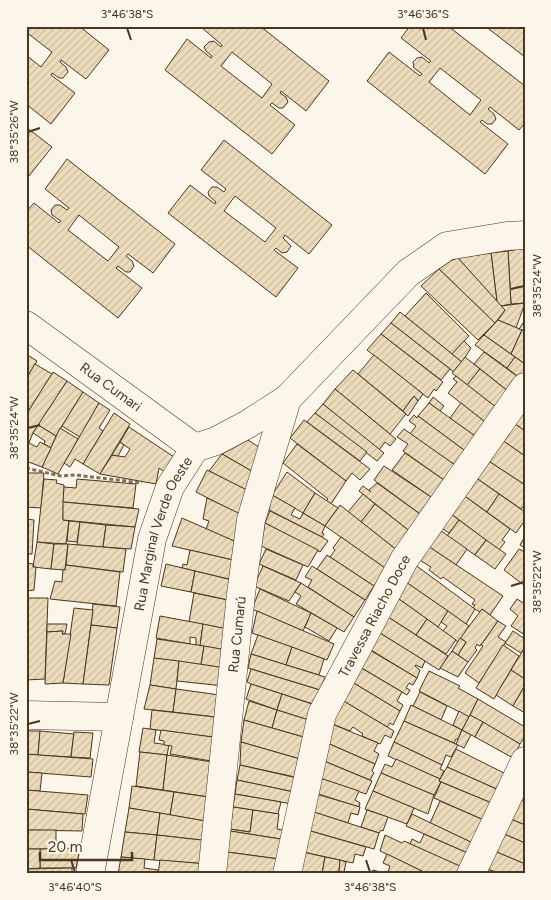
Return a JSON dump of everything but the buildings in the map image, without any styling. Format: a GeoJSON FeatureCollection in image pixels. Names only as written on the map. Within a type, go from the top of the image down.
{"type":"FeatureCollection","features":[{"type":"Feature","properties":{"kind":"street","name":"Rua Marginal Verde Oeste"},"geometry":{"type":"LineString","coordinates":[[90,874],[152,538],[170,487],[195,448],[216,441],[248,424],[286,399],[408,273],[447,246],[507,236],[525,235]]}},
{"type":"Feature","properties":{"kind":"street","name":"Rua Cumari"},"geometry":{"type":"LineString","coordinates":[[26,325],[195,448]]}},
{"type":"Feature","properties":{"kind":"street","name":"Travessa Riacho Doce"},"geometry":{"type":"LineString","coordinates":[[287,874],[322,714],[404,560],[525,387]]}},
{"type":"Feature","properties":{"kind":"street","name":"Rua Cumarú"},"geometry":{"type":"LineString","coordinates":[[212,874],[240,594],[251,520],[286,399]]}},
{"type":"Feature","properties":{"kind":"street"},"geometry":{"type":"LineString","coordinates":[[26,716],[119,717]]}},
{"type":"Feature","properties":{"kind":"street"},"geometry":{"type":"LineString","coordinates":[[471,874],[525,761]]}},
{"type":"Feature","properties":{"kind":"path"},"geometry":{"type":"LineString","coordinates":[[26,468],[61,476],[76,474],[170,487]]}}]}
